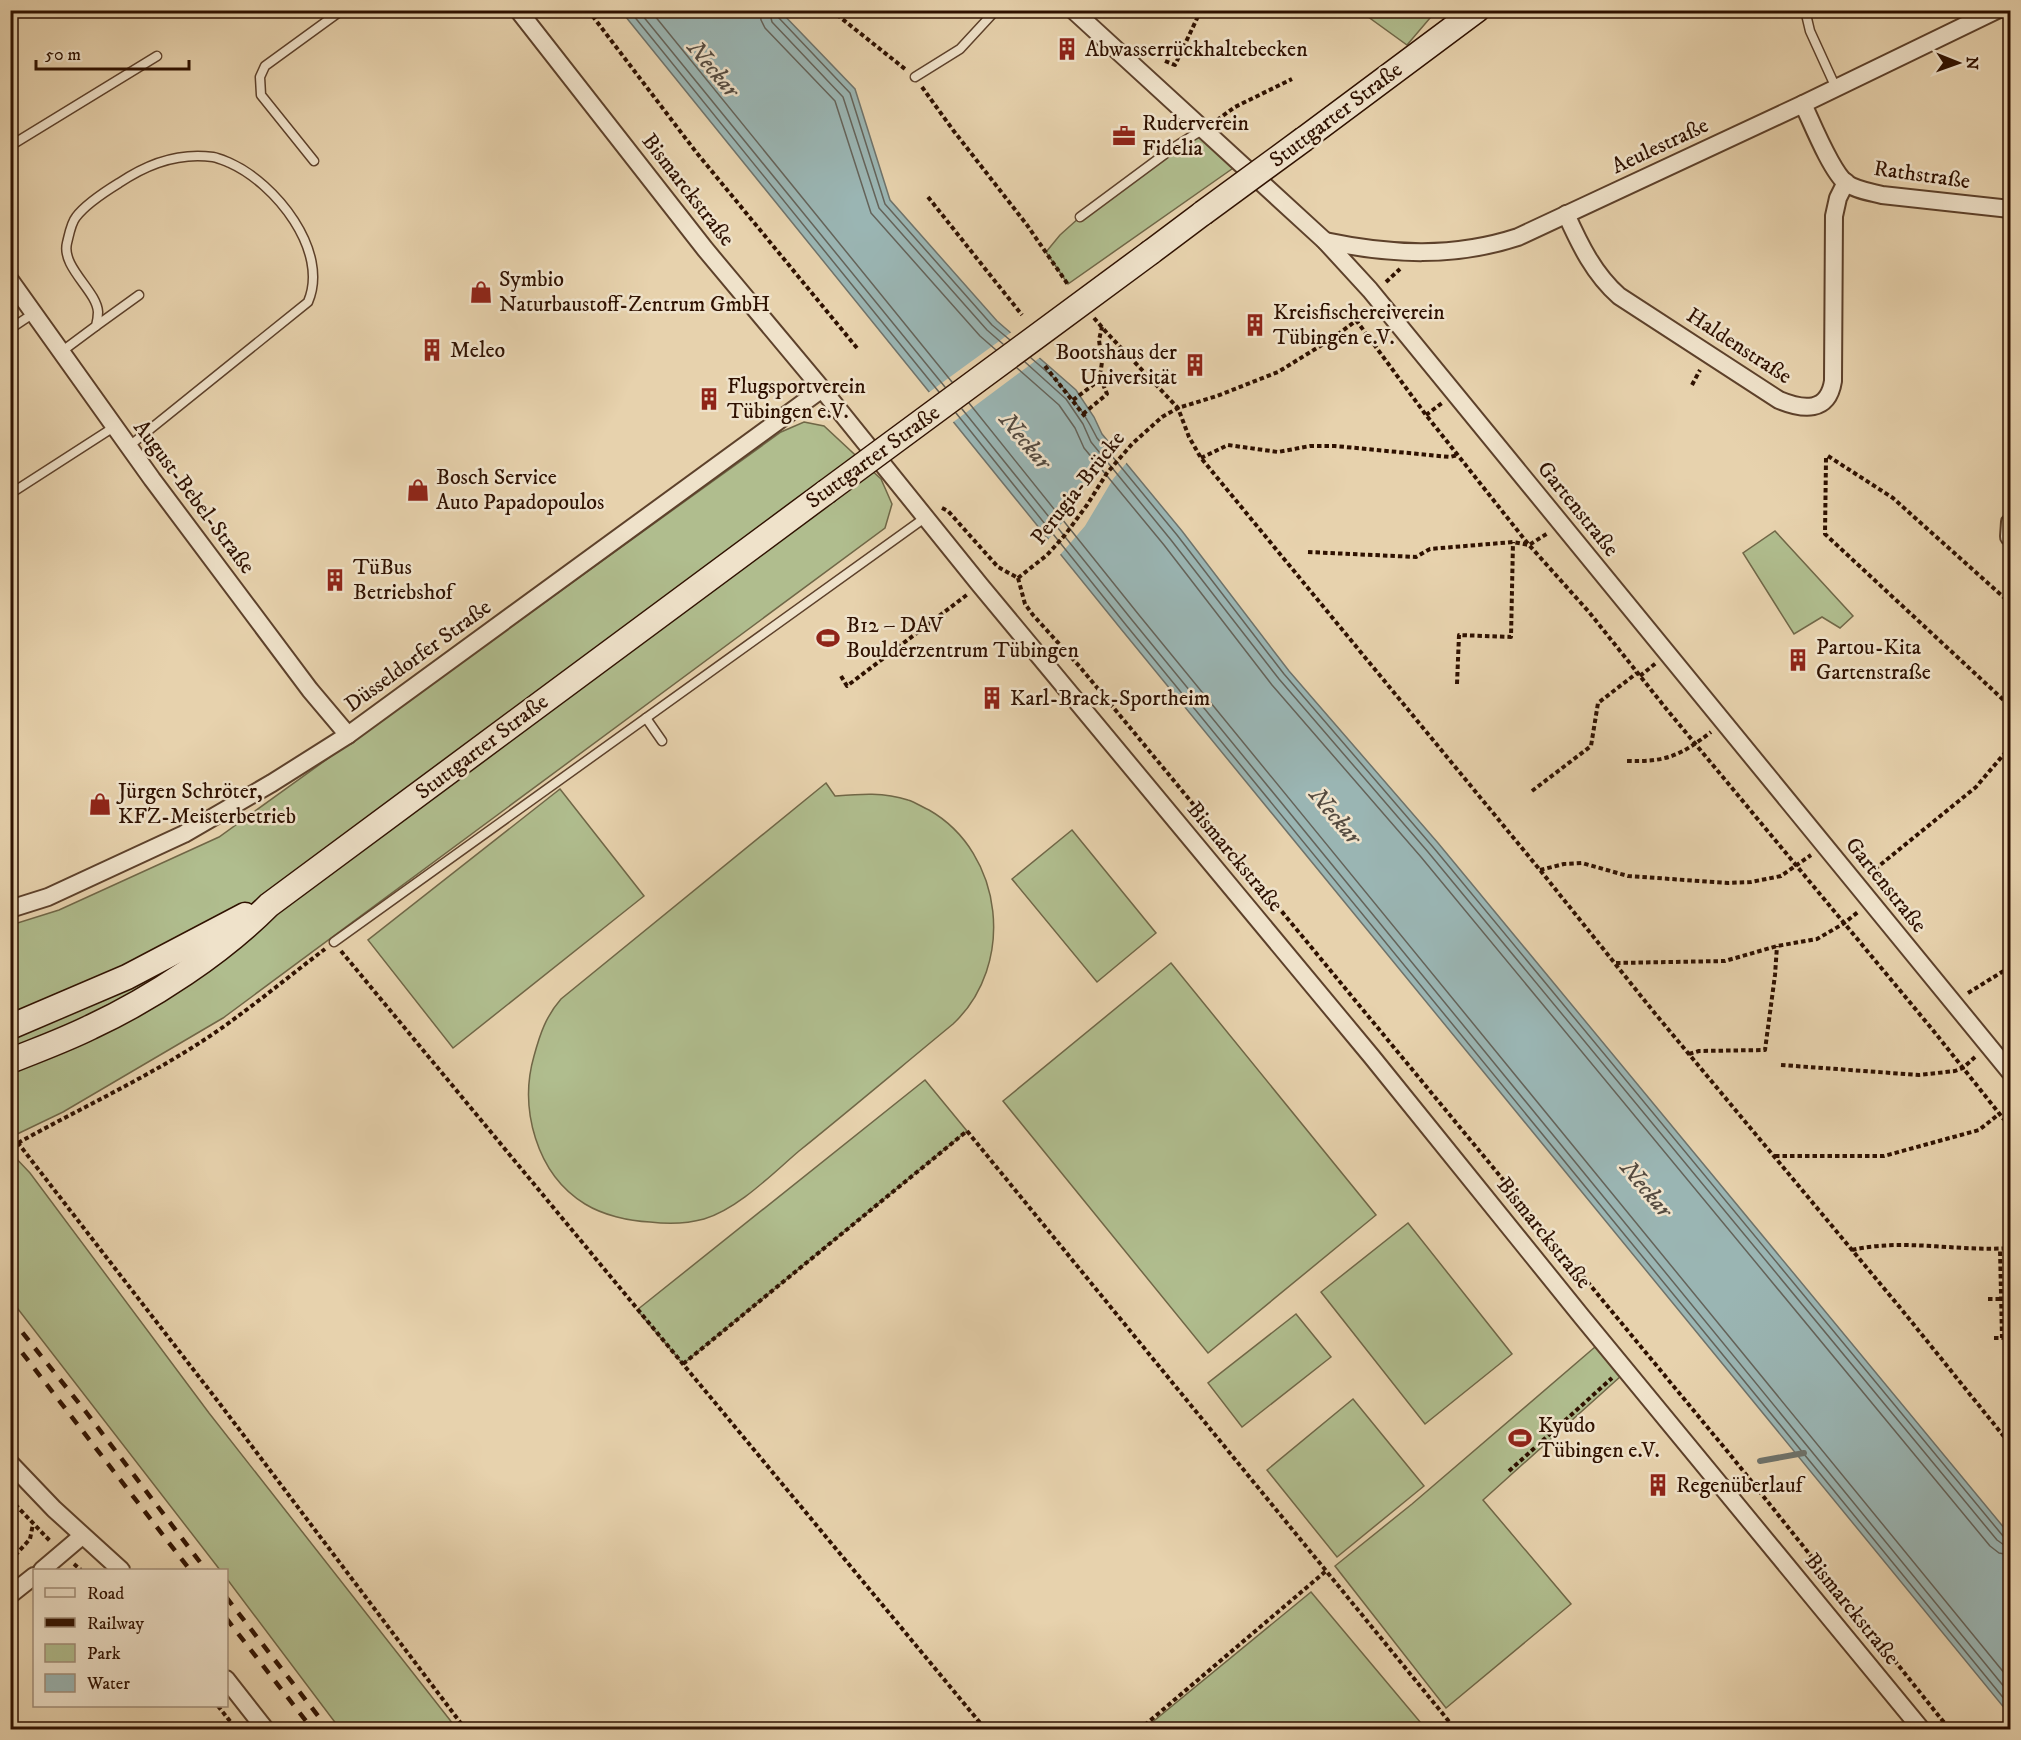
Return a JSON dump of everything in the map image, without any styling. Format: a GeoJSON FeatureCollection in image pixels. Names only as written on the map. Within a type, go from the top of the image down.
{"type":"FeatureCollection","features":[{"type":"Feature","properties":{"kind":"main road","name":"Stuttgarter Straße"},"geometry":{"type":"LineString","coordinates":[[10,1061],[92,1027],[192,968],[242,932],[269,905],[1477,10]]}},
{"type":"Feature","properties":{"kind":"main road","name":"Stuttgarter Straße"},"geometry":{"type":"LineString","coordinates":[[10,1027],[110,985],[160,961],[234,919],[269,905]]}},
{"type":"Feature","properties":{"kind":"street","name":"Bismarckstraße"},"geometry":{"type":"LineString","coordinates":[[518,10],[705,249],[822,388],[980,585],[1372,1057],[1922,1730]]}},
{"type":"Feature","properties":{"kind":"street","name":"Gartenstraße"},"geometry":{"type":"LineString","coordinates":[[1073,10],[1325,242],[1377,299],[2010,1072]]}},
{"type":"Feature","properties":{"kind":"street","name":"Aeulestraße"},"geometry":{"type":"LineString","coordinates":[[1325,242],[1378,251],[1415,254],[1495,244],[1518,237],[1803,105],[1997,10]]}},
{"type":"Feature","properties":{"kind":"street","name":"Rathstraße"},"geometry":{"type":"LineString","coordinates":[[1803,105],[1835,167],[1846,182],[1863,191],[2010,209]]}},
{"type":"Feature","properties":{"kind":"street","name":"Haldenstraße"},"geometry":{"type":"LineString","coordinates":[[1566,214],[1589,261],[1608,286],[1619,296],[1779,400],[1801,408],[1815,406],[1825,401],[1831,393],[1834,216],[1838,198],[1846,182]]}},
{"type":"Feature","properties":{"kind":"street","name":"August-Bebel-Straße"},"geometry":{"type":"LineString","coordinates":[[10,280],[128,447],[310,690],[348,735]]}},
{"type":"Feature","properties":{"kind":"street","name":"Düsseldorfer Straße"},"geometry":{"type":"LineString","coordinates":[[10,909],[48,897],[184,834],[272,783],[348,735],[822,388]]}},
{"type":"Feature","properties":{"kind":"street"},"geometry":{"type":"LineString","coordinates":[[10,1463],[82,1536],[120,1569]]}},
{"type":"Feature","properties":{"kind":"street"},"geometry":{"type":"LineString","coordinates":[[43,1569],[82,1536]]}},
{"type":"Feature","properties":{"kind":"street"},"geometry":{"type":"LineString","coordinates":[[10,1595],[33,1577]]}},
{"type":"Feature","properties":{"kind":"street"},"geometry":{"type":"LineString","coordinates":[[228,1681],[267,1730]]}},
{"type":"Feature","properties":{"kind":"lane"},"geometry":{"type":"LineString","coordinates":[[314,161],[261,95],[260,77],[265,66],[342,10]]}},
{"type":"Feature","properties":{"kind":"lane"},"geometry":{"type":"LineString","coordinates":[[915,77],[960,49],[996,10]]}},
{"type":"Feature","properties":{"kind":"lane"},"geometry":{"type":"LineString","coordinates":[[1805,10],[1809,31],[1836,88]]}},
{"type":"Feature","properties":{"kind":"lane"},"geometry":{"type":"LineString","coordinates":[[10,146],[157,56]]}},
{"type":"Feature","properties":{"kind":"lane"},"geometry":{"type":"LineString","coordinates":[[1080,217],[1202,130]]}},
{"type":"Feature","properties":{"kind":"lane"},"geometry":{"type":"LineString","coordinates":[[96,326],[98,311],[92,297],[74,271],[66,247],[75,218],[103,193],[139,169],[178,156],[215,157],[244,169],[273,194],[304,237],[310,255],[313,278],[313,291],[308,302],[128,447]]}},
{"type":"Feature","properties":{"kind":"lane"},"geometry":{"type":"LineString","coordinates":[[61,352],[139,295]]}},
{"type":"Feature","properties":{"kind":"lane"},"geometry":{"type":"LineString","coordinates":[[10,328],[34,313]]}},
{"type":"Feature","properties":{"kind":"lane"},"geometry":{"type":"LineString","coordinates":[[10,494],[114,427]]}},
{"type":"Feature","properties":{"kind":"lane"},"geometry":{"type":"LineString","coordinates":[[334,942],[926,517]]}},
{"type":"Feature","properties":{"kind":"lane"},"geometry":{"type":"LineString","coordinates":[[646,718],[662,741]]}},
{"type":"Feature","properties":{"kind":"path"},"geometry":{"type":"LineString","coordinates":[[588,10],[696,152],[857,348]]}},
{"type":"Feature","properties":{"kind":"path"},"geometry":{"type":"LineString","coordinates":[[831,10],[915,77],[1027,225],[1075,293]]}},
{"type":"Feature","properties":{"kind":"path"},"geometry":{"type":"LineString","coordinates":[[1166,60],[1175,65],[1201,10]]}},
{"type":"Feature","properties":{"kind":"path"},"geometry":{"type":"LineString","coordinates":[[1202,130],[1235,107],[1292,79]]}},
{"type":"Feature","properties":{"kind":"path"},"geometry":{"type":"LineString","coordinates":[[928,197],[1022,315]]}},
{"type":"Feature","properties":{"kind":"path","name":"Perugia-Brücke"},"geometry":{"type":"LineString","coordinates":[[1019,577],[1047,555],[1065,535],[1087,506],[1107,473],[1131,444],[1162,417],[1179,408],[1257,382],[1278,372],[1330,340],[1356,320],[1377,299],[1415,254]]}},
{"type":"Feature","properties":{"kind":"path"},"geometry":{"type":"LineString","coordinates":[[1088,310],[1179,408],[1189,437],[1202,458],[2010,1444]]}},
{"type":"Feature","properties":{"kind":"path"},"geometry":{"type":"LineString","coordinates":[[1356,320],[1529,545],[1589,612],[2010,1127]]}},
{"type":"Feature","properties":{"kind":"path"},"geometry":{"type":"LineString","coordinates":[[1083,414],[1107,394],[1100,376],[1102,362],[1099,340],[1102,327]]}},
{"type":"Feature","properties":{"kind":"path"},"geometry":{"type":"LineString","coordinates":[[1045,366],[1087,419]]}},
{"type":"Feature","properties":{"kind":"path"},"geometry":{"type":"LineString","coordinates":[[1073,400],[1093,385],[1100,376]]}},
{"type":"Feature","properties":{"kind":"path"},"geometry":{"type":"LineString","coordinates":[[1202,458],[1228,445],[1278,452],[1310,446],[1335,446],[1450,457],[1458,455]]}},
{"type":"Feature","properties":{"kind":"path"},"geometry":{"type":"LineString","coordinates":[[2010,603],[1893,498],[1827,457],[1825,534],[2010,706]]}},
{"type":"Feature","properties":{"kind":"path"},"geometry":{"type":"LineString","coordinates":[[926,517],[935,509],[944,508],[999,567],[1019,577],[1025,604],[1033,615],[1080,667],[1717,1438],[1950,1730]]}},
{"type":"Feature","properties":{"kind":"path"},"geometry":{"type":"LineString","coordinates":[[1308,552],[1416,557],[1430,549],[1513,542],[1529,545]]}},
{"type":"Feature","properties":{"kind":"path"},"geometry":{"type":"LineString","coordinates":[[1457,684],[1459,635],[1511,637],[1513,542]]}},
{"type":"Feature","properties":{"kind":"path"},"geometry":{"type":"LineString","coordinates":[[841,676],[848,686],[980,585]]}},
{"type":"Feature","properties":{"kind":"path"},"geometry":{"type":"LineString","coordinates":[[1532,791],[1591,746],[1598,703],[1637,673]]}},
{"type":"Feature","properties":{"kind":"path"},"geometry":{"type":"LineString","coordinates":[[1627,761],[1651,762],[1673,757],[1695,744]]}},
{"type":"Feature","properties":{"kind":"path"},"geometry":{"type":"LineString","coordinates":[[1867,876],[1976,787],[2010,747]]}},
{"type":"Feature","properties":{"kind":"path"},"geometry":{"type":"LineString","coordinates":[[1540,870],[1564,864],[1582,863],[1628,876],[1728,883],[1766,880],[1781,876],[1796,866]]}},
{"type":"Feature","properties":{"kind":"path"},"geometry":{"type":"LineString","coordinates":[[1615,963],[1725,961],[1777,946],[1817,939],[1843,924]]}},
{"type":"Feature","properties":{"kind":"path"},"geometry":{"type":"LineString","coordinates":[[10,1144],[18,1143],[69,1114],[125,1088],[203,1041],[334,942],[986,1730]]}},
{"type":"Feature","properties":{"kind":"path"},"geometry":{"type":"LineString","coordinates":[[1689,1054],[1699,1051],[1765,1050],[1777,946]]}},
{"type":"Feature","properties":{"kind":"path"},"geometry":{"type":"LineString","coordinates":[[1966,993],[2010,967]]}},
{"type":"Feature","properties":{"kind":"path"},"geometry":{"type":"LineString","coordinates":[[1781,1065],[1919,1075],[1941,1074],[1963,1068]]}},
{"type":"Feature","properties":{"kind":"path"},"geometry":{"type":"LineString","coordinates":[[1774,1156],[1884,1156],[1979,1130],[1999,1114]]}},
{"type":"Feature","properties":{"kind":"path"},"geometry":{"type":"LineString","coordinates":[[682,1364],[968,1131],[1456,1730]]}},
{"type":"Feature","properties":{"kind":"path"},"geometry":{"type":"LineString","coordinates":[[18,1143],[466,1730]]}},
{"type":"Feature","properties":{"kind":"path"},"geometry":{"type":"LineString","coordinates":[[1852,1250],[1869,1246],[1894,1245],[2010,1248]]}},
{"type":"Feature","properties":{"kind":"path"},"geometry":{"type":"LineString","coordinates":[[1994,1338],[2002,1338],[2000,1249]]}},
{"type":"Feature","properties":{"kind":"path"},"geometry":{"type":"LineString","coordinates":[[1989,1299],[2001,1299]]}},
{"type":"Feature","properties":{"kind":"path"},"geometry":{"type":"LineString","coordinates":[[1509,1471],[1624,1367]]}},
{"type":"Feature","properties":{"kind":"path"},"geometry":{"type":"LineString","coordinates":[[10,1499],[80,1569]]}},
{"type":"Feature","properties":{"kind":"path"},"geometry":{"type":"LineString","coordinates":[[10,1561],[30,1539],[33,1524]]}},
{"type":"Feature","properties":{"kind":"path"},"geometry":{"type":"LineString","coordinates":[[1139,1730],[1326,1571]]}},
{"type":"Feature","properties":{"kind":"path"},"geometry":{"type":"LineString","coordinates":[[219,1707],[237,1730]]}},
{"type":"Feature","properties":{"kind":"green space"},"geometry":{"type":"Polygon","coordinates":[[[1360,11],[1436,11],[1407,45],[1360,11]]]}},
{"type":"Feature","properties":{"kind":"green space"},"geometry":{"type":"Polygon","coordinates":[[[1202,130],[1239,164],[1068,284],[1046,252],[1060,235],[1080,217],[1202,130]]]}},
{"type":"Feature","properties":{"kind":"green space"},"geometry":{"type":"Polygon","coordinates":[[[804,422],[824,426],[881,479],[892,504],[885,528],[223,1018],[63,1112],[11,1137],[11,925],[59,910],[219,837],[781,432],[804,422]]]}},
{"type":"Feature","properties":{"kind":"green space"},"geometry":{"type":"Polygon","coordinates":[[[1775,531],[1853,616],[1840,628],[1822,617],[1794,634],[1743,553],[1775,531]]]}},
{"type":"Feature","properties":{"kind":"green space"},"geometry":{"type":"Polygon","coordinates":[[[826,783],[835,796],[881,795],[899,797],[913,802],[929,810],[954,829],[973,853],[986,881],[993,911],[993,942],[986,972],[973,1000],[953,1024],[754,1190],[717,1214],[690,1222],[656,1223],[616,1217],[585,1204],[554,1176],[543,1158],[531,1118],[530,1076],[536,1048],[547,1019],[561,999],[826,783]]]}},
{"type":"Feature","properties":{"kind":"green space"},"geometry":{"type":"Polygon","coordinates":[[[560,789],[644,896],[453,1048],[368,940],[560,789]]]}},
{"type":"Feature","properties":{"kind":"green space"},"geometry":{"type":"Polygon","coordinates":[[[1072,830],[1156,933],[1097,982],[1012,879],[1072,830]]]}},
{"type":"Feature","properties":{"kind":"green space"},"geometry":{"type":"Polygon","coordinates":[[[1171,963],[1376,1215],[1208,1353],[1003,1101],[1171,963]]]}},
{"type":"Feature","properties":{"kind":"green space"},"geometry":{"type":"Polygon","coordinates":[[[925,1080],[967,1131],[683,1364],[637,1310],[925,1080]]]}},
{"type":"Feature","properties":{"kind":"green space"},"geometry":{"type":"Polygon","coordinates":[[[11,1154],[30,1173],[209,1413],[457,1729],[340,1729],[228,1580],[228,1569],[219,1569],[11,1300],[11,1154]]]}},
{"type":"Feature","properties":{"kind":"green space"},"geometry":{"type":"Polygon","coordinates":[[[1408,1223],[1512,1354],[1425,1424],[1321,1292],[1408,1223]]]}},
{"type":"Feature","properties":{"kind":"green space"},"geometry":{"type":"Polygon","coordinates":[[[1296,1314],[1331,1357],[1242,1427],[1208,1383],[1296,1314]]]}},
{"type":"Feature","properties":{"kind":"green space"},"geometry":{"type":"Polygon","coordinates":[[[1595,1347],[1621,1376],[1483,1500],[1571,1604],[1446,1708],[1335,1566],[1412,1504],[1595,1347]]]}},
{"type":"Feature","properties":{"kind":"green space"},"geometry":{"type":"Polygon","coordinates":[[[1353,1399],[1424,1486],[1337,1557],[1267,1470],[1353,1399]]]}},
{"type":"Feature","properties":{"kind":"green space"},"geometry":{"type":"Polygon","coordinates":[[[1311,1592],[1426,1729],[1144,1729],[1311,1592]]]}},
{"type":"Feature","properties":{"kind":"water","name":"Neckar"},"geometry":{"type":"Polygon","coordinates":[[[621,11],[780,11],[855,89],[890,200],[997,321],[1076,390],[1102,434],[1182,531],[1289,671],[1438,843],[2010,1535],[2010,1715],[1121,629],[621,11]]]}},
{"type":"Feature","properties":{"kind":"pier"},"geometry":{"type":"Polygon","coordinates":[[[1013,331],[1042,356],[952,423],[928,393],[1013,331]]]}},
{"type":"Feature","properties":{"kind":"pier"},"geometry":{"type":"Polygon","coordinates":[[[1116,446],[1128,461],[1113,479],[1085,526],[1059,556],[1047,541],[1116,446]]]}},
{"type":"Feature","properties":{"kind":"waterway"},"geometry":{"type":"LineString","coordinates":[[1760,1461],[1804,1453]]}},
{"type":"Feature","properties":{"kind":"railway"},"geometry":{"type":"LineString","coordinates":[[10,1317],[86,1412],[205,1569]]}},
{"type":"Feature","properties":{"kind":"railway"},"geometry":{"type":"LineString","coordinates":[[10,1337],[189,1569]]}},
{"type":"Feature","properties":{"kind":"railway"},"geometry":{"type":"LineString","coordinates":[[228,1600],[329,1730]]}},
{"type":"Feature","properties":{"kind":"railway"},"geometry":{"type":"LineString","coordinates":[[228,1621],[313,1730]]}},
{"type":"Feature","properties":{"kind":"place","name":"Abwasserrückhaltebecken"},"geometry":{"type":"Point","coordinates":[1067,49]}},
{"type":"Feature","properties":{"kind":"place","name":"Ruderverein Fidelia"},"geometry":{"type":"Point","coordinates":[1124,136]}},
{"type":"Feature","properties":{"kind":"place","name":"Symbio Naturbaustoff-Zentrum GmbH"},"geometry":{"type":"Point","coordinates":[481,292]}},
{"type":"Feature","properties":{"kind":"place","name":"Kreisfischereiverein Tübingen e.V."},"geometry":{"type":"Point","coordinates":[1255,325]}},
{"type":"Feature","properties":{"kind":"place","name":"Meleo"},"geometry":{"type":"Point","coordinates":[432,350]}},
{"type":"Feature","properties":{"kind":"place","name":"Bootshaus der Universität"},"geometry":{"type":"Point","coordinates":[1195,365]}},
{"type":"Feature","properties":{"kind":"place","name":"Flugsportverein Tübingen e.V."},"geometry":{"type":"Point","coordinates":[709,399]}},
{"type":"Feature","properties":{"kind":"place","name":"Bosch Service Auto Papadopoulos"},"geometry":{"type":"Point","coordinates":[418,490]}},
{"type":"Feature","properties":{"kind":"place","name":"TüBus Betriebshof"},"geometry":{"type":"Point","coordinates":[335,580]}},
{"type":"Feature","properties":{"kind":"place","name":"B12 – DAV Boulderzentrum Tübingen"},"geometry":{"type":"Point","coordinates":[828,638]}},
{"type":"Feature","properties":{"kind":"place","name":"Partou-Kita Gartenstraße"},"geometry":{"type":"Point","coordinates":[1798,660]}},
{"type":"Feature","properties":{"kind":"place","name":"Karl-Brack-Sportheim"},"geometry":{"type":"Point","coordinates":[992,698]}},
{"type":"Feature","properties":{"kind":"place","name":"Jürgen Schröter, KFZ-Meisterbetrieb"},"geometry":{"type":"Point","coordinates":[100,804]}},
{"type":"Feature","properties":{"kind":"place","name":"Kyudo Tübingen e.V."},"geometry":{"type":"Point","coordinates":[1520,1438]}},
{"type":"Feature","properties":{"kind":"place","name":"Regenüberlauf"},"geometry":{"type":"Point","coordinates":[1658,1485]}}]}
